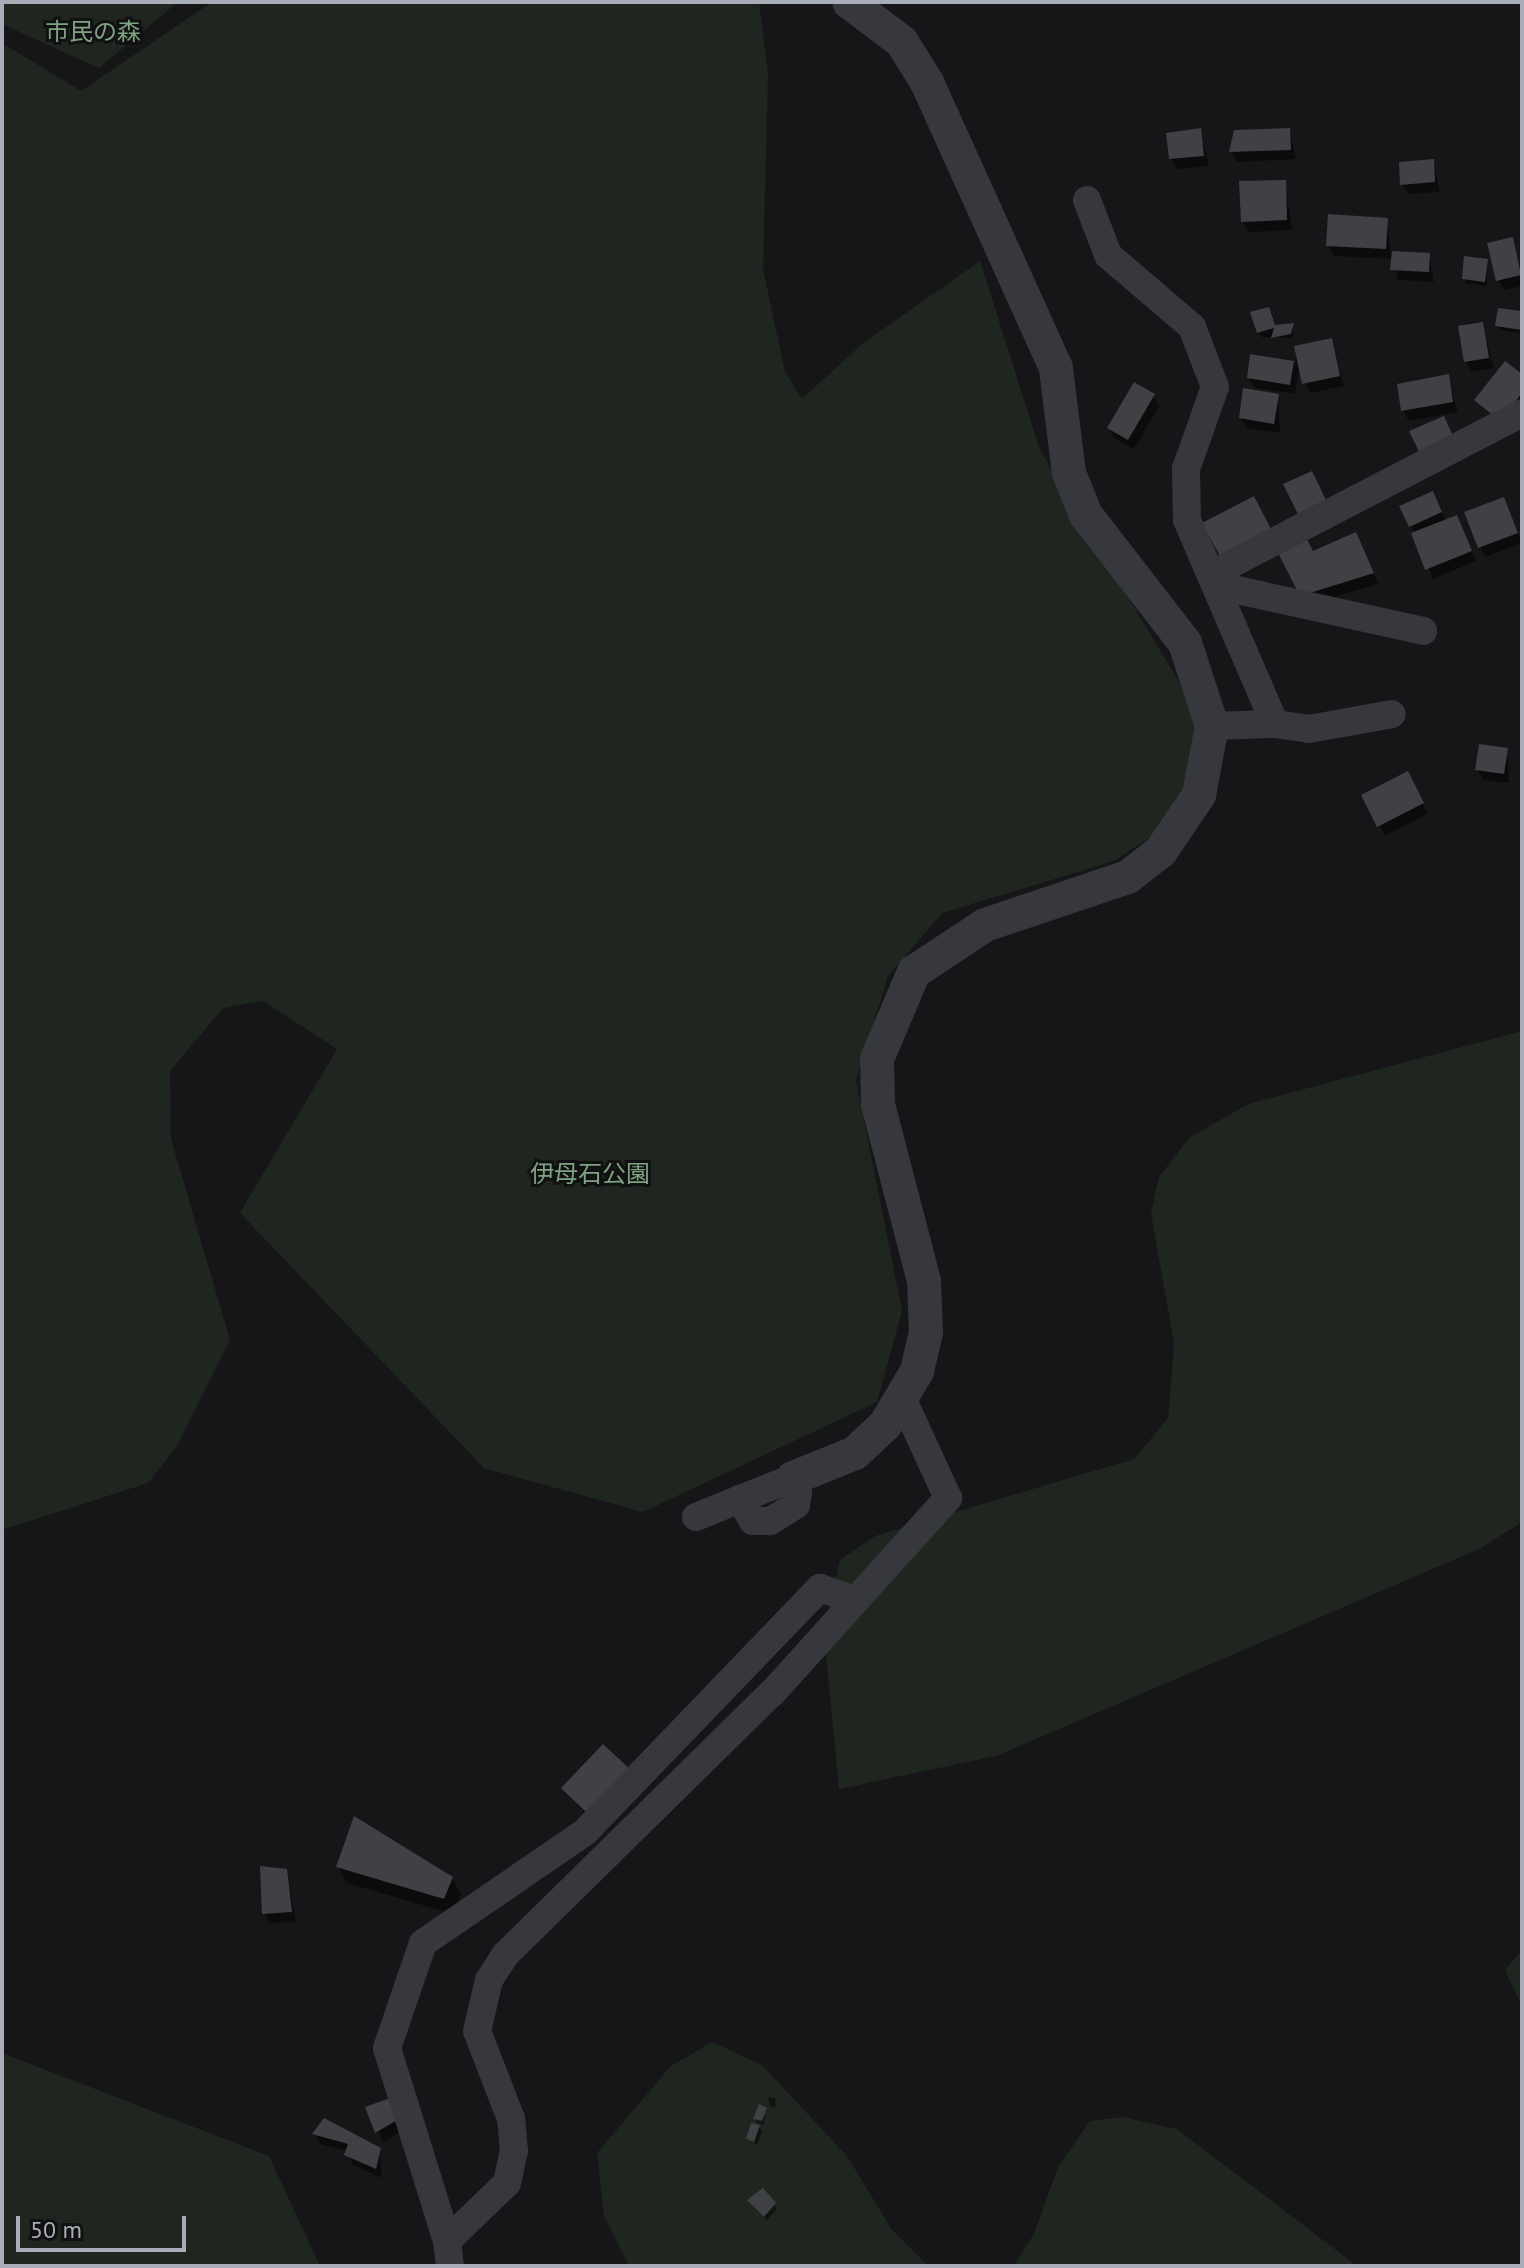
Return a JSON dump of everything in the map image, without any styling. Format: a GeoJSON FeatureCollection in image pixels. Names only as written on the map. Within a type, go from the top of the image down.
{"type":"FeatureCollection","features":[{"type":"Feature","properties":{"kind":"street"},"geometry":{"type":"LineString","coordinates":[[696,1517],[855,1453],[903,1400],[926,1333],[924,1281],[878,1105],[877,1059],[891,1015],[914,972],[950,942],[1128,877],[1161,851],[1199,795],[1212,726],[1185,643],[1086,515],[1069,473],[1056,368],[928,84],[902,42],[849,2]]}},
{"type":"Feature","properties":{"kind":"street"},"geometry":{"type":"LineString","coordinates":[[1087,200],[1108,255],[1192,327],[1215,387],[1186,469],[1187,520],[1219,586],[1275,724]]}},
{"type":"Feature","properties":{"kind":"street"},"geometry":{"type":"LineString","coordinates":[[1219,586],[1229,565],[1522,413]]}},
{"type":"Feature","properties":{"kind":"street"},"geometry":{"type":"LineString","coordinates":[[1219,586],[1423,631]]}},
{"type":"Feature","properties":{"kind":"street"},"geometry":{"type":"LineString","coordinates":[[1212,726],[1275,724],[1309,729],[1392,714]]}},
{"type":"Feature","properties":{"kind":"street"},"geometry":{"type":"LineString","coordinates":[[449,2254],[507,2183],[514,2151],[511,2119],[477,2031],[489,1980],[855,1600],[948,1498],[903,1400]]}},
{"type":"Feature","properties":{"kind":"street"},"geometry":{"type":"LineString","coordinates":[[449,2254],[387,2048],[423,1943],[585,1832],[820,1588],[855,1600]]}},
{"type":"Feature","properties":{"kind":"green space","name":"市民の森"},"geometry":{"type":"Polygon","coordinates":[[[2,2],[178,2],[99,68],[2,24],[2,2]]]}},
{"type":"Feature","properties":{"kind":"green space","name":"伊母石公園"},"geometry":{"type":"Polygon","coordinates":[[[212,2],[759,2],[768,74],[763,269],[785,372],[802,399],[862,344],[980,261],[1040,450],[1200,717],[1205,756],[1158,832],[1114,861],[942,913],[888,976],[856,1080],[902,1311],[877,1402],[643,1512],[484,1468],[240,1213],[337,1049],[263,1001],[223,1008],[170,1071],[171,1139],[230,1340],[177,1446],[148,1483],[2,1530],[2,43],[81,91],[212,2]]]}},
{"type":"Feature","properties":{"kind":"green space"},"geometry":{"type":"Polygon","coordinates":[[[1522,1031],[1522,1522],[1481,1548],[996,1756],[839,1789],[824,1633],[840,1560],[875,1536],[1134,1459],[1168,1418],[1174,1344],[1151,1213],[1159,1177],[1189,1138],[1248,1104],[1522,1031]]]}},
{"type":"Feature","properties":{"kind":"green space"},"geometry":{"type":"Polygon","coordinates":[[[1522,1950],[1522,2007],[1505,1970],[1522,1950]]]}},
{"type":"Feature","properties":{"kind":"green space"},"geometry":{"type":"Polygon","coordinates":[[[712,2042],[762,2065],[847,2156],[892,2230],[928,2266],[629,2266],[604,2216],[597,2153],[671,2066],[712,2042]]]}},
{"type":"Feature","properties":{"kind":"green space"},"geometry":{"type":"Polygon","coordinates":[[[2,2053],[269,2156],[320,2266],[2,2266],[2,2053]]]}},
{"type":"Feature","properties":{"kind":"green space"},"geometry":{"type":"Polygon","coordinates":[[[1122,2117],[1177,2129],[1357,2266],[1013,2266],[1034,2234],[1058,2167],[1090,2121],[1122,2117]]]}},
{"type":"Feature","properties":{"kind":"building"},"geometry":{"type":"Polygon","coordinates":[[[1201,128],[1204,156],[1169,159],[1166,133],[1201,128]]]}},
{"type":"Feature","properties":{"kind":"building"},"geometry":{"type":"Polygon","coordinates":[[[1290,128],[1291,150],[1229,152],[1234,130],[1290,128]]]}},
{"type":"Feature","properties":{"kind":"building"},"geometry":{"type":"Polygon","coordinates":[[[1434,159],[1435,182],[1400,185],[1399,162],[1434,159]]]}},
{"type":"Feature","properties":{"kind":"building"},"geometry":{"type":"Polygon","coordinates":[[[1286,180],[1287,220],[1241,222],[1239,181],[1286,180]]]}},
{"type":"Feature","properties":{"kind":"building"},"geometry":{"type":"Polygon","coordinates":[[[1328,214],[1388,218],[1386,249],[1326,246],[1328,214]]]}},
{"type":"Feature","properties":{"kind":"building"},"geometry":{"type":"Polygon","coordinates":[[[1513,237],[1521,275],[1496,281],[1487,243],[1513,237]]]}},
{"type":"Feature","properties":{"kind":"building"},"geometry":{"type":"Polygon","coordinates":[[[1392,251],[1430,253],[1429,272],[1390,270],[1392,251]]]}},
{"type":"Feature","properties":{"kind":"building"},"geometry":{"type":"Polygon","coordinates":[[[1464,256],[1488,259],[1485,282],[1462,279],[1464,256]]]}},
{"type":"Feature","properties":{"kind":"building"},"geometry":{"type":"Polygon","coordinates":[[[1269,307],[1275,325],[1294,323],[1291,334],[1271,338],[1274,328],[1257,333],[1250,312],[1269,307]]]}},
{"type":"Feature","properties":{"kind":"building"},"geometry":{"type":"Polygon","coordinates":[[[1498,308],[1522,311],[1522,330],[1495,326],[1498,308]]]}},
{"type":"Feature","properties":{"kind":"building"},"geometry":{"type":"Polygon","coordinates":[[[1483,322],[1489,358],[1464,362],[1458,326],[1483,322]]]}},
{"type":"Feature","properties":{"kind":"building"},"geometry":{"type":"Polygon","coordinates":[[[1332,338],[1340,376],[1302,384],[1294,346],[1332,338]]]}},
{"type":"Feature","properties":{"kind":"building"},"geometry":{"type":"Polygon","coordinates":[[[1250,354],[1294,361],[1290,385],[1247,378],[1250,354]]]}},
{"type":"Feature","properties":{"kind":"building"},"geometry":{"type":"Polygon","coordinates":[[[1505,361],[1522,374],[1522,393],[1500,421],[1474,400],[1505,361]]]}},
{"type":"Feature","properties":{"kind":"building"},"geometry":{"type":"Polygon","coordinates":[[[1449,374],[1453,402],[1401,411],[1397,384],[1449,374]]]}},
{"type":"Feature","properties":{"kind":"building"},"geometry":{"type":"Polygon","coordinates":[[[1134,382],[1155,394],[1128,440],[1107,428],[1134,382]]]}},
{"type":"Feature","properties":{"kind":"building"},"geometry":{"type":"Polygon","coordinates":[[[1243,388],[1279,394],[1274,424],[1239,418],[1243,388]]]}},
{"type":"Feature","properties":{"kind":"building"},"geometry":{"type":"Polygon","coordinates":[[[1444,416],[1456,443],[1422,458],[1409,431],[1444,416]]]}},
{"type":"Feature","properties":{"kind":"building"},"geometry":{"type":"Polygon","coordinates":[[[1312,471],[1326,500],[1298,514],[1283,484],[1312,471]]]}},
{"type":"Feature","properties":{"kind":"building"},"geometry":{"type":"Polygon","coordinates":[[[1433,491],[1442,512],[1409,527],[1399,506],[1433,491]]]}},
{"type":"Feature","properties":{"kind":"building"},"geometry":{"type":"Polygon","coordinates":[[[1254,496],[1272,531],[1221,558],[1202,523],[1254,496]]]}},
{"type":"Feature","properties":{"kind":"building"},"geometry":{"type":"Polygon","coordinates":[[[1504,497],[1518,533],[1478,548],[1464,512],[1504,497]]]}},
{"type":"Feature","properties":{"kind":"building"},"geometry":{"type":"Polygon","coordinates":[[[1457,515],[1472,551],[1425,570],[1411,533],[1457,515]]]}},
{"type":"Feature","properties":{"kind":"building"},"geometry":{"type":"Polygon","coordinates":[[[1356,532],[1374,573],[1300,596],[1278,553],[1307,539],[1313,551],[1356,532]]]}},
{"type":"Feature","properties":{"kind":"building"},"geometry":{"type":"Polygon","coordinates":[[[1479,744],[1508,748],[1504,774],[1475,770],[1479,744]]]}},
{"type":"Feature","properties":{"kind":"building"},"geometry":{"type":"Polygon","coordinates":[[[1408,771],[1424,803],[1377,827],[1361,795],[1408,771]]]}},
{"type":"Feature","properties":{"kind":"building"},"geometry":{"type":"Polygon","coordinates":[[[603,1744],[634,1773],[587,1813],[561,1788],[603,1744]]]}},
{"type":"Feature","properties":{"kind":"building"},"geometry":{"type":"Polygon","coordinates":[[[354,1816],[453,1877],[444,1899],[336,1867],[354,1816]]]}},
{"type":"Feature","properties":{"kind":"building"},"geometry":{"type":"Polygon","coordinates":[[[260,1866],[287,1869],[292,1912],[262,1914],[260,1866]]]}},
{"type":"Feature","properties":{"kind":"building"},"geometry":{"type":"Polygon","coordinates":[[[393,2097],[399,2119],[375,2133],[365,2107],[393,2097]]]}},
{"type":"Feature","properties":{"kind":"building"},"geometry":{"type":"Polygon","coordinates":[[[759,2104],[767,2108],[762,2121],[753,2119],[759,2104]]]}},
{"type":"Feature","properties":{"kind":"building"},"geometry":{"type":"Polygon","coordinates":[[[324,2118],[381,2148],[376,2169],[344,2155],[348,2144],[312,2134],[324,2118]]]}},
{"type":"Feature","properties":{"kind":"building"},"geometry":{"type":"Polygon","coordinates":[[[751,2123],[760,2125],[754,2142],[746,2139],[751,2123]]]}},
{"type":"Feature","properties":{"kind":"building"},"geometry":{"type":"Polygon","coordinates":[[[763,2188],[776,2203],[764,2217],[747,2200],[763,2188]]]}}]}
